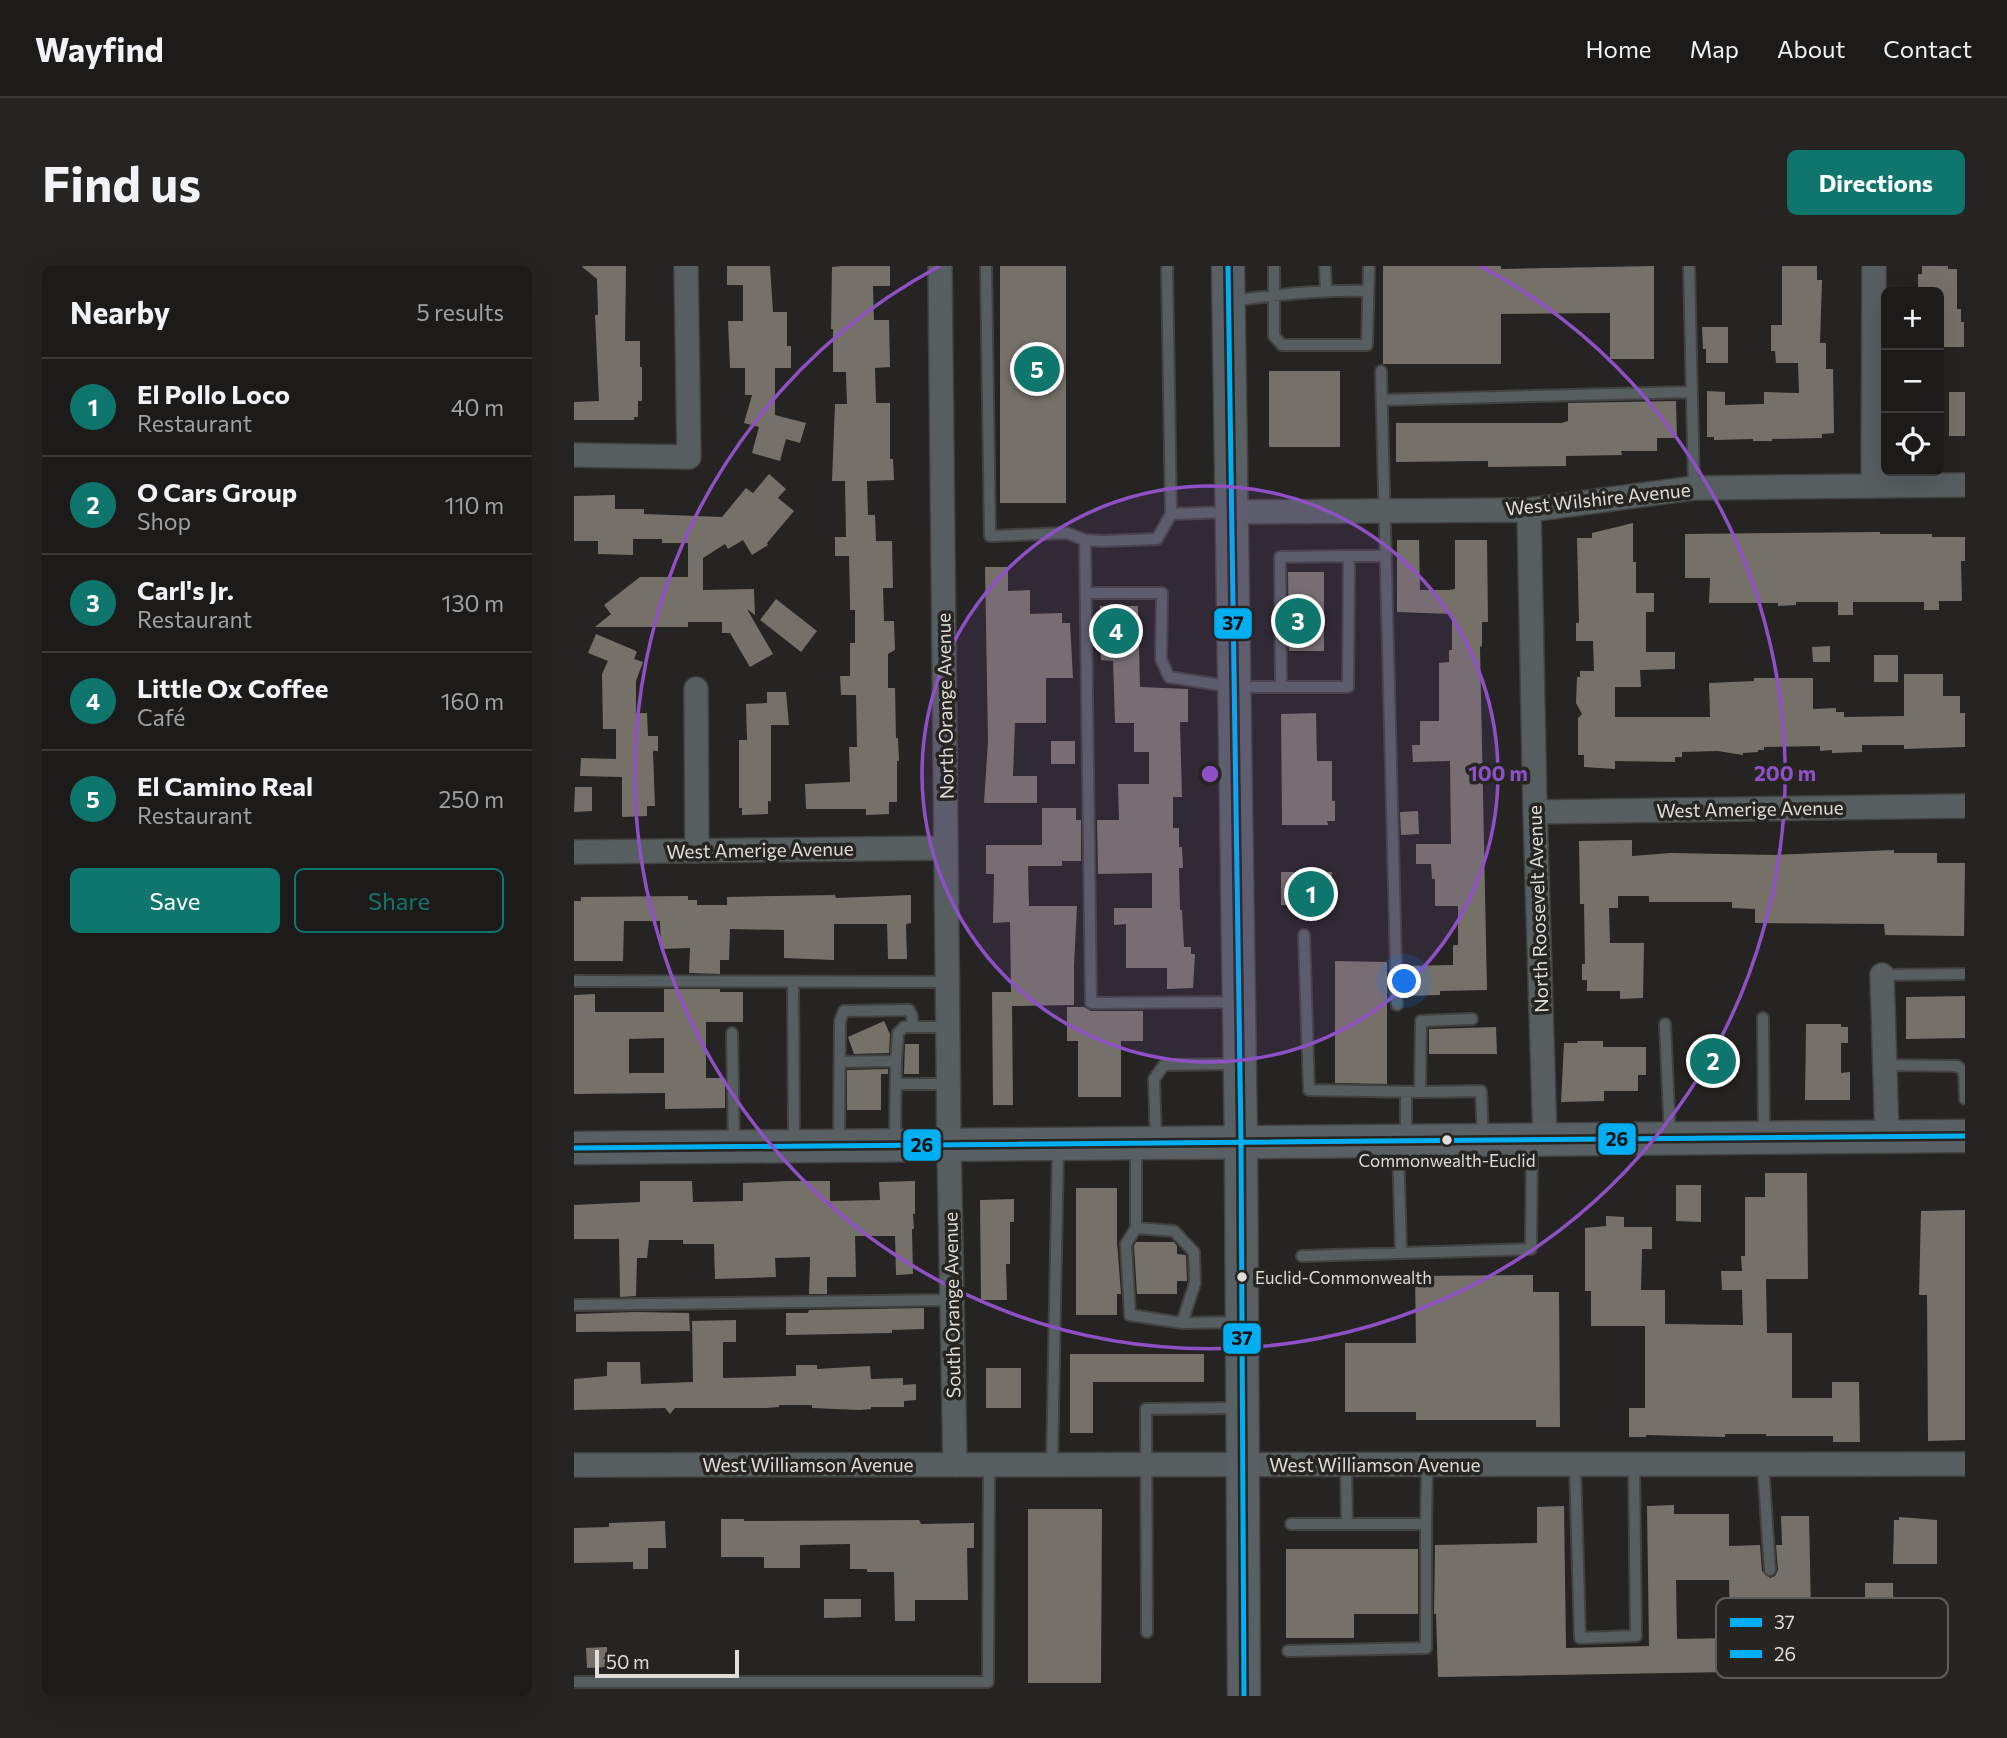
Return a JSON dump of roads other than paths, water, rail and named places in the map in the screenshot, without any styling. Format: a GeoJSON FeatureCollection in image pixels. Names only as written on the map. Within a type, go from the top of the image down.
{"type":"FeatureCollection","features":[{"type":"Feature","properties":{"kind":"main road"},"geometry":{"type":"LineString","coordinates":[[1228,266],[1241,1143],[1244,1696]]}},
{"type":"Feature","properties":{"kind":"main road"},"geometry":{"type":"LineString","coordinates":[[574,1148],[1965,1136]]}},
{"type":"Feature","properties":{"kind":"street"},"geometry":{"type":"LineString","coordinates":[[574,456],[689,457],[686,266]]}},
{"type":"Feature","properties":{"kind":"street","name":"North Orange Avenue"},"geometry":{"type":"LineString","coordinates":[[940,266],[949,1145]]}},
{"type":"Feature","properties":{"kind":"street"},"geometry":{"type":"LineString","coordinates":[[1873,486],[1874,266]]}},
{"type":"Feature","properties":{"kind":"street","name":"West Wilshire Avenue"},"geometry":{"type":"LineString","coordinates":[[1231,512],[1529,510],[1695,488],[1965,485]]}},
{"type":"Feature","properties":{"kind":"street","name":"North Roosevelt Avenue"},"geometry":{"type":"LineString","coordinates":[[1529,510],[1538,1140]]}},
{"type":"Feature","properties":{"kind":"street"},"geometry":{"type":"LineString","coordinates":[[696,690],[697,851]]}},
{"type":"Feature","properties":{"kind":"street","name":"West Amerige Avenue"},"geometry":{"type":"LineString","coordinates":[[1535,812],[1965,806]]}},
{"type":"Feature","properties":{"kind":"street","name":"West Amerige Avenue"},"geometry":{"type":"LineString","coordinates":[[574,852],[946,848]]}},
{"type":"Feature","properties":{"kind":"street"},"geometry":{"type":"LineString","coordinates":[[1882,975],[1887,1137]]}},
{"type":"Feature","properties":{"kind":"street","name":"South Orange Avenue"},"geometry":{"type":"LineString","coordinates":[[949,1145],[955,1465]]}},
{"type":"Feature","properties":{"kind":"street","name":"West Williamson Avenue"},"geometry":{"type":"LineString","coordinates":[[574,1465],[1965,1464]]}},
{"type":"Feature","properties":{"kind":"lane"},"geometry":{"type":"LineString","coordinates":[[986,266],[990,536],[1067,533],[1085,540],[1103,541],[1157,539],[1171,514],[1167,266]]}},
{"type":"Feature","properties":{"kind":"lane"},"geometry":{"type":"LineString","coordinates":[[1274,266],[1274,336],[1282,345],[1367,345],[1368,266]]}},
{"type":"Feature","properties":{"kind":"lane"},"geometry":{"type":"LineString","coordinates":[[1325,266],[1326,290]]}},
{"type":"Feature","properties":{"kind":"lane"},"geometry":{"type":"LineString","coordinates":[[1689,266],[1695,488]]}},
{"type":"Feature","properties":{"kind":"lane"},"geometry":{"type":"LineString","coordinates":[[1230,301],[1326,290],[1368,291]]}},
{"type":"Feature","properties":{"kind":"lane"},"geometry":{"type":"LineString","coordinates":[[1381,371],[1397,1005]]}},
{"type":"Feature","properties":{"kind":"lane"},"geometry":{"type":"LineString","coordinates":[[1382,400],[1691,392]]}},
{"type":"Feature","properties":{"kind":"lane"},"geometry":{"type":"LineString","coordinates":[[1171,514],[1231,512]]}},
{"type":"Feature","properties":{"kind":"lane"},"geometry":{"type":"LineString","coordinates":[[1085,540],[1091,1003],[1239,1002]]}},
{"type":"Feature","properties":{"kind":"lane"},"geometry":{"type":"LineString","coordinates":[[1086,593],[1162,593],[1161,660],[1169,677],[1234,687],[1349,687],[1349,556]]}},
{"type":"Feature","properties":{"kind":"lane"},"geometry":{"type":"LineString","coordinates":[[1281,687],[1280,557],[1386,556]]}},
{"type":"Feature","properties":{"kind":"lane"},"geometry":{"type":"LineString","coordinates":[[1304,936],[1309,1090],[1481,1091],[1483,1141]]}},
{"type":"Feature","properties":{"kind":"lane"},"geometry":{"type":"LineString","coordinates":[[1882,975],[1965,974]]}},
{"type":"Feature","properties":{"kind":"lane"},"geometry":{"type":"LineString","coordinates":[[574,981],[947,982]]}},
{"type":"Feature","properties":{"kind":"lane"},"geometry":{"type":"LineString","coordinates":[[793,982],[794,1147]]}},
{"type":"Feature","properties":{"kind":"lane"},"geometry":{"type":"LineString","coordinates":[[839,1146],[840,1021],[844,1011],[908,1010],[912,1016],[913,1027]]}},
{"type":"Feature","properties":{"kind":"lane"},"geometry":{"type":"LineString","coordinates":[[1763,1018],[1764,1138]]}},
{"type":"Feature","properties":{"kind":"lane"},"geometry":{"type":"LineString","coordinates":[[1420,1091],[1421,1021],[1472,1019]]}},
{"type":"Feature","properties":{"kind":"lane"},"geometry":{"type":"LineString","coordinates":[[1665,1024],[1670,1139]]}},
{"type":"Feature","properties":{"kind":"lane"},"geometry":{"type":"LineString","coordinates":[[895,1146],[898,1033],[904,1027],[948,1027]]}},
{"type":"Feature","properties":{"kind":"lane"},"geometry":{"type":"LineString","coordinates":[[732,1033],[734,1147]]}},
{"type":"Feature","properties":{"kind":"lane"},"geometry":{"type":"LineString","coordinates":[[840,1062],[896,1061]]}},
{"type":"Feature","properties":{"kind":"lane"},"geometry":{"type":"LineString","coordinates":[[1240,1064],[1164,1065],[1154,1079],[1136,1228],[1126,1244],[1130,1315],[1182,1323],[1242,1322]]}},
{"type":"Feature","properties":{"kind":"lane"},"geometry":{"type":"LineString","coordinates":[[1885,1065],[1957,1066],[1964,1071],[1965,1099]]}},
{"type":"Feature","properties":{"kind":"lane"},"geometry":{"type":"LineString","coordinates":[[896,1084],[948,1084]]}},
{"type":"Feature","properties":{"kind":"lane"},"geometry":{"type":"LineString","coordinates":[[1401,1253],[1402,1142],[1406,1091]]}},
{"type":"Feature","properties":{"kind":"lane"},"geometry":{"type":"LineString","coordinates":[[1302,1256],[1531,1249],[1538,1140]]}},
{"type":"Feature","properties":{"kind":"lane"},"geometry":{"type":"LineString","coordinates":[[1052,1465],[1058,1144]]}},
{"type":"Feature","properties":{"kind":"lane"},"geometry":{"type":"LineString","coordinates":[[1136,1228],[1174,1231],[1194,1252],[1195,1283],[1182,1323]]}},
{"type":"Feature","properties":{"kind":"lane"},"geometry":{"type":"LineString","coordinates":[[574,1305],[952,1300]]}},
{"type":"Feature","properties":{"kind":"lane"},"geometry":{"type":"LineString","coordinates":[[1147,1632],[1146,1409],[1242,1408]]}},
{"type":"Feature","properties":{"kind":"lane"},"geometry":{"type":"LineString","coordinates":[[574,1682],[988,1682],[989,1465]]}},
{"type":"Feature","properties":{"kind":"lane"},"geometry":{"type":"LineString","coordinates":[[1346,1465],[1347,1524]]}},
{"type":"Feature","properties":{"kind":"lane"},"geometry":{"type":"LineString","coordinates":[[1287,1651],[1426,1648],[1427,1465]]}},
{"type":"Feature","properties":{"kind":"lane"},"geometry":{"type":"LineString","coordinates":[[1575,1465],[1580,1638],[1636,1636],[1634,1465]]}},
{"type":"Feature","properties":{"kind":"lane"},"geometry":{"type":"LineString","coordinates":[[1763,1465],[1770,1570]]}},
{"type":"Feature","properties":{"kind":"lane"},"geometry":{"type":"LineString","coordinates":[[1291,1524],[1426,1524]]}},
{"type":"Feature","properties":{"kind":"place","name":"El Camino Real"},"geometry":{"type":"Point","coordinates":[1037,369]}},
{"type":"Feature","properties":{"kind":"place","name":"Carl's Jr."},"geometry":{"type":"Point","coordinates":[1298,621]}},
{"type":"Feature","properties":{"kind":"place","name":"Little Ox Coffee"},"geometry":{"type":"Point","coordinates":[1116,631]}},
{"type":"Feature","properties":{"kind":"place","name":"El Pollo Loco"},"geometry":{"type":"Point","coordinates":[1311,894]}},
{"type":"Feature","properties":{"kind":"place","name":"O Cars Group"},"geometry":{"type":"Point","coordinates":[1713,1061]}},
{"type":"Feature","properties":{"kind":"place","name":"Commonwealth-Euclid"},"geometry":{"type":"Point","coordinates":[1447,1140]}},
{"type":"Feature","properties":{"kind":"place","name":"Euclid-Commonwealth"},"geometry":{"type":"Point","coordinates":[1242,1277]}}]}
